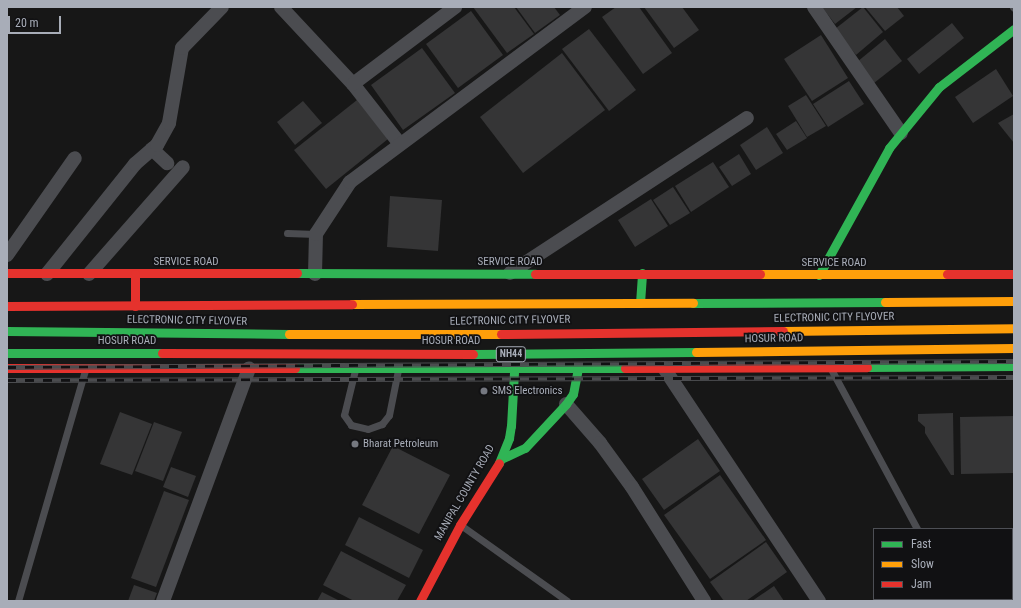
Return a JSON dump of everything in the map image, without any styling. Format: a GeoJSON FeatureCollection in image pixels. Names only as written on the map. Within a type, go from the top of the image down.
{"type":"FeatureCollection","features":[{"type":"Feature","properties":{"kind":"main road"},"geometry":{"type":"LineString","coordinates":[[819,275],[889,148],[939,86],[1014,29]]}},
{"type":"Feature","properties":{"kind":"main road","name":"SERVICE ROAD"},"geometry":{"type":"LineString","coordinates":[[7,273],[1014,274]]}},
{"type":"Feature","properties":{"kind":"main road"},"geometry":{"type":"LineString","coordinates":[[640,303],[642,273]]}},
{"type":"Feature","properties":{"kind":"main road"},"geometry":{"type":"LineString","coordinates":[[135,274],[135,306]]}},
{"type":"Feature","properties":{"kind":"main road"},"geometry":{"type":"LineString","coordinates":[[7,306],[1014,301]]}},
{"type":"Feature","properties":{"kind":"main road","name":"ELECTRONIC CITY FLYOVER"},"geometry":{"type":"LineString","coordinates":[[745,312],[959,311]]}},
{"type":"Feature","properties":{"kind":"main road","name":"ELECTRONIC CITY FLYOVER"},"geometry":{"type":"LineString","coordinates":[[7,331],[389,335],[1014,328]]}},
{"type":"Feature","properties":{"kind":"main road","name":"HOSUR ROAD"},"geometry":{"type":"LineString","coordinates":[[7,353],[516,354],[1014,348]]}},
{"type":"Feature","properties":{"kind":"main road","name":"MANIPAL COUNTY ROAD"},"geometry":{"type":"LineString","coordinates":[[420,601],[460,524],[500,459],[509,438],[516,354]]}},
{"type":"Feature","properties":{"kind":"main road"},"geometry":{"type":"LineString","coordinates":[[8,368],[664,368],[1014,366]]}},
{"type":"Feature","properties":{"kind":"main road"},"geometry":{"type":"LineString","coordinates":[[500,459],[525,448],[566,404],[573,394],[578,368]]}},
{"type":"Feature","properties":{"kind":"street"},"geometry":{"type":"LineString","coordinates":[[47,274],[135,164],[157,145],[169,123],[182,48],[222,7]]}},
{"type":"Feature","properties":{"kind":"street"},"geometry":{"type":"LineString","coordinates":[[281,7],[353,84],[400,144]]}},
{"type":"Feature","properties":{"kind":"street"},"geometry":{"type":"LineString","coordinates":[[353,84],[455,7]]}},
{"type":"Feature","properties":{"kind":"street"},"geometry":{"type":"LineString","coordinates":[[315,274],[316,234],[350,182],[585,7]]}},
{"type":"Feature","properties":{"kind":"street"},"geometry":{"type":"LineString","coordinates":[[814,7],[901,133]]}},
{"type":"Feature","properties":{"kind":"street"},"geometry":{"type":"LineString","coordinates":[[509,274],[747,118]]}},
{"type":"Feature","properties":{"kind":"street"},"geometry":{"type":"LineString","coordinates":[[152,149],[168,163]]}},
{"type":"Feature","properties":{"kind":"street"},"geometry":{"type":"LineString","coordinates":[[7,255],[75,158]]}},
{"type":"Feature","properties":{"kind":"street"},"geometry":{"type":"LineString","coordinates":[[89,274],[183,167]]}},
{"type":"Feature","properties":{"kind":"street"},"geometry":{"type":"LineString","coordinates":[[163,601],[249,368]]}},
{"type":"Feature","properties":{"kind":"street"},"geometry":{"type":"LineString","coordinates":[[664,368],[819,601]]}},
{"type":"Feature","properties":{"kind":"street"},"geometry":{"type":"LineString","coordinates":[[566,404],[600,443],[632,487],[704,601]]}},
{"type":"Feature","properties":{"kind":"lane"},"geometry":{"type":"LineString","coordinates":[[287,233],[316,234]]}},
{"type":"Feature","properties":{"kind":"lane"},"geometry":{"type":"LineString","coordinates":[[830,367],[916,528]]}},
{"type":"Feature","properties":{"kind":"lane"},"geometry":{"type":"LineString","coordinates":[[7,377],[8,368]]}},
{"type":"Feature","properties":{"kind":"lane"},"geometry":{"type":"LineString","coordinates":[[18,601],[86,368]]}},
{"type":"Feature","properties":{"kind":"lane"},"geometry":{"type":"LineString","coordinates":[[356,368],[344,415],[351,424],[368,429],[382,424],[389,415],[398,368]]}},
{"type":"Feature","properties":{"kind":"lane"},"geometry":{"type":"LineString","coordinates":[[460,524],[567,601]]}},
{"type":"Feature","properties":{"kind":"building"},"geometry":{"type":"Polygon","coordinates":[[[473,7],[514,7],[534,34],[507,53],[473,7]]]}},
{"type":"Feature","properties":{"kind":"building"},"geometry":{"type":"Polygon","coordinates":[[[516,7],[554,7],[560,15],[535,33],[516,7]]]}},
{"type":"Feature","properties":{"kind":"building"},"geometry":{"type":"Polygon","coordinates":[[[616,7],[639,7],[672,53],[643,74],[602,17],[616,7]]]}},
{"type":"Feature","properties":{"kind":"building"},"geometry":{"type":"Polygon","coordinates":[[[644,7],[682,7],[699,30],[674,48],[644,7]]]}},
{"type":"Feature","properties":{"kind":"building"},"geometry":{"type":"Polygon","coordinates":[[[822,7],[857,7],[835,24],[822,7]]]}},
{"type":"Feature","properties":{"kind":"building"},"geometry":{"type":"Polygon","coordinates":[[[863,7],[883,32],[856,55],[835,29],[863,7]]]}},
{"type":"Feature","properties":{"kind":"building"},"geometry":{"type":"Polygon","coordinates":[[[865,7],[897,7],[904,16],[885,31],[865,7]]]}},
{"type":"Feature","properties":{"kind":"building"},"geometry":{"type":"Polygon","coordinates":[[[471,11],[503,55],[458,88],[426,44],[471,11]]]}},
{"type":"Feature","properties":{"kind":"building"},"geometry":{"type":"Polygon","coordinates":[[[952,23],[964,38],[919,74],[907,59],[952,23]]]}},
{"type":"Feature","properties":{"kind":"building"},"geometry":{"type":"Polygon","coordinates":[[[589,29],[636,90],[609,111],[562,49],[589,29]]]}},
{"type":"Feature","properties":{"kind":"building"},"geometry":{"type":"Polygon","coordinates":[[[821,35],[848,78],[812,101],[784,59],[821,35]]]}},
{"type":"Feature","properties":{"kind":"building"},"geometry":{"type":"Polygon","coordinates":[[[885,39],[902,61],[874,83],[857,62],[885,39]]]}},
{"type":"Feature","properties":{"kind":"building"},"geometry":{"type":"Polygon","coordinates":[[[422,48],[455,93],[403,130],[371,85],[422,48]]]}},
{"type":"Feature","properties":{"kind":"building"},"geometry":{"type":"Polygon","coordinates":[[[562,53],[605,110],[523,173],[480,117],[562,53]]]}},
{"type":"Feature","properties":{"kind":"building"},"geometry":{"type":"Polygon","coordinates":[[[996,69],[1013,96],[973,123],[955,97],[996,69]]]}},
{"type":"Feature","properties":{"kind":"building"},"geometry":{"type":"Polygon","coordinates":[[[849,81],[864,104],[828,127],[813,104],[849,81]]]}},
{"type":"Feature","properties":{"kind":"building"},"geometry":{"type":"Polygon","coordinates":[[[806,95],[826,126],[807,137],[788,106],[806,95]]]}},
{"type":"Feature","properties":{"kind":"building"},"geometry":{"type":"Polygon","coordinates":[[[357,100],[388,139],[326,189],[294,150],[357,100]]]}},
{"type":"Feature","properties":{"kind":"building"},"geometry":{"type":"Polygon","coordinates":[[[303,101],[322,123],[295,145],[277,122],[303,101]]]}},
{"type":"Feature","properties":{"kind":"building"},"geometry":{"type":"Polygon","coordinates":[[[1014,114],[1014,143],[998,123],[1014,114]]]}},
{"type":"Feature","properties":{"kind":"building"},"geometry":{"type":"Polygon","coordinates":[[[796,121],[807,138],[787,150],[776,134],[796,121]]]}},
{"type":"Feature","properties":{"kind":"building"},"geometry":{"type":"Polygon","coordinates":[[[767,127],[783,153],[756,170],[740,145],[767,127]]]}},
{"type":"Feature","properties":{"kind":"building"},"geometry":{"type":"Polygon","coordinates":[[[739,154],[751,174],[732,186],[719,167],[739,154]]]}},
{"type":"Feature","properties":{"kind":"building"},"geometry":{"type":"Polygon","coordinates":[[[713,162],[729,187],[691,212],[675,186],[713,162]]]}},
{"type":"Feature","properties":{"kind":"building"},"geometry":{"type":"Polygon","coordinates":[[[673,187],[690,213],[670,225],[653,200],[673,187]]]}},
{"type":"Feature","properties":{"kind":"building"},"geometry":{"type":"Polygon","coordinates":[[[390,196],[442,200],[438,251],[387,247],[390,196]]]}},
{"type":"Feature","properties":{"kind":"building"},"geometry":{"type":"Polygon","coordinates":[[[651,199],[668,226],[635,247],[618,220],[651,199]]]}},
{"type":"Feature","properties":{"kind":"building"},"geometry":{"type":"Polygon","coordinates":[[[120,412],[152,424],[132,475],[100,464],[120,412]]]}},
{"type":"Feature","properties":{"kind":"building"},"geometry":{"type":"Polygon","coordinates":[[[953,413],[954,475],[951,475],[925,433],[925,427],[918,421],[918,414],[953,413]]]}},
{"type":"Feature","properties":{"kind":"building"},"geometry":{"type":"Polygon","coordinates":[[[1014,416],[1014,473],[961,474],[960,417],[1014,416]]]}},
{"type":"Feature","properties":{"kind":"building"},"geometry":{"type":"Polygon","coordinates":[[[154,422],[182,432],[163,481],[135,471],[154,422]]]}},
{"type":"Feature","properties":{"kind":"building"},"geometry":{"type":"Polygon","coordinates":[[[698,439],[720,471],[664,510],[642,479],[698,439]]]}},
{"type":"Feature","properties":{"kind":"building"},"geometry":{"type":"Polygon","coordinates":[[[393,446],[450,475],[419,534],[362,505],[393,446]]]}},
{"type":"Feature","properties":{"kind":"building"},"geometry":{"type":"Polygon","coordinates":[[[171,467],[196,476],[188,497],[163,487],[171,467]]]}},
{"type":"Feature","properties":{"kind":"building"},"geometry":{"type":"Polygon","coordinates":[[[720,475],[766,540],[710,579],[664,515],[720,475]]]}},
{"type":"Feature","properties":{"kind":"building"},"geometry":{"type":"Polygon","coordinates":[[[164,491],[189,500],[156,587],[131,578],[164,491]]]}},
{"type":"Feature","properties":{"kind":"building"},"geometry":{"type":"Polygon","coordinates":[[[359,517],[423,550],[409,578],[345,545],[359,517]]]}},
{"type":"Feature","properties":{"kind":"building"},"geometry":{"type":"Polygon","coordinates":[[[766,542],[787,572],[746,601],[724,601],[710,582],[766,542]]]}},
{"type":"Feature","properties":{"kind":"building"},"geometry":{"type":"Polygon","coordinates":[[[341,551],[406,585],[397,601],[354,601],[323,585],[341,551]]]}},
{"type":"Feature","properties":{"kind":"building"},"geometry":{"type":"Polygon","coordinates":[[[134,585],[157,593],[154,601],[128,601],[134,585]]]}},
{"type":"Feature","properties":{"kind":"building"},"geometry":{"type":"Polygon","coordinates":[[[774,586],[784,601],[752,601],[774,586]]]}},
{"type":"Feature","properties":{"kind":"building"},"geometry":{"type":"Polygon","coordinates":[[[322,592],[340,601],[317,601],[322,592]]]}},
{"type":"Feature","properties":{"kind":"railway"},"geometry":{"type":"LineString","coordinates":[[7,367],[1014,361]]}},
{"type":"Feature","properties":{"kind":"railway"},"geometry":{"type":"LineString","coordinates":[[7,380],[1014,377]]}},
{"type":"Feature","properties":{"kind":"traffic: fast"},"geometry":{"type":"LineString","coordinates":[[819,275],[889,148],[939,87],[1014,29]]}},
{"type":"Feature","properties":{"kind":"traffic: fast"},"geometry":{"type":"LineString","coordinates":[[297,273],[535,274]]}},
{"type":"Feature","properties":{"kind":"traffic: fast"},"geometry":{"type":"LineString","coordinates":[[640,303],[642,273]]}},
{"type":"Feature","properties":{"kind":"traffic: fast"},"geometry":{"type":"LineString","coordinates":[[693,303],[885,302]]}},
{"type":"Feature","properties":{"kind":"traffic: fast"},"geometry":{"type":"LineString","coordinates":[[7,331],[289,334]]}},
{"type":"Feature","properties":{"kind":"traffic: fast"},"geometry":{"type":"LineString","coordinates":[[473,354],[696,352]]}},
{"type":"Feature","properties":{"kind":"traffic: fast"},"geometry":{"type":"LineString","coordinates":[[7,353],[162,353]]}},
{"type":"Feature","properties":{"kind":"traffic: fast"},"geometry":{"type":"LineString","coordinates":[[499,463],[509,438],[511,426],[515,354]]}},
{"type":"Feature","properties":{"kind":"traffic: fast"},"geometry":{"type":"LineString","coordinates":[[867,367],[1014,366]]}},
{"type":"Feature","properties":{"kind":"traffic: fast"},"geometry":{"type":"LineString","coordinates":[[295,368],[625,368]]}},
{"type":"Feature","properties":{"kind":"traffic: fast"},"geometry":{"type":"LineString","coordinates":[[501,459],[525,448],[566,404],[573,394],[578,368]]}},
{"type":"Feature","properties":{"kind":"traffic: slow"},"geometry":{"type":"LineString","coordinates":[[760,274],[947,274]]}},
{"type":"Feature","properties":{"kind":"traffic: slow"},"geometry":{"type":"LineString","coordinates":[[885,302],[1014,301]]}},
{"type":"Feature","properties":{"kind":"traffic: slow"},"geometry":{"type":"LineString","coordinates":[[352,304],[693,303]]}},
{"type":"Feature","properties":{"kind":"traffic: slow"},"geometry":{"type":"LineString","coordinates":[[783,331],[1014,328]]}},
{"type":"Feature","properties":{"kind":"traffic: slow"},"geometry":{"type":"LineString","coordinates":[[289,334],[501,334]]}},
{"type":"Feature","properties":{"kind":"traffic: slow"},"geometry":{"type":"LineString","coordinates":[[696,352],[1014,348]]}},
{"type":"Feature","properties":{"kind":"traffic: jam"},"geometry":{"type":"LineString","coordinates":[[7,273],[297,273]]}},
{"type":"Feature","properties":{"kind":"traffic: jam"},"geometry":{"type":"LineString","coordinates":[[135,274],[135,306]]}},
{"type":"Feature","properties":{"kind":"traffic: jam"},"geometry":{"type":"LineString","coordinates":[[535,274],[760,274]]}},
{"type":"Feature","properties":{"kind":"traffic: jam"},"geometry":{"type":"LineString","coordinates":[[947,274],[1014,274]]}},
{"type":"Feature","properties":{"kind":"traffic: jam"},"geometry":{"type":"LineString","coordinates":[[7,306],[352,304]]}},
{"type":"Feature","properties":{"kind":"traffic: jam"},"geometry":{"type":"LineString","coordinates":[[501,334],[783,331]]}},
{"type":"Feature","properties":{"kind":"traffic: jam"},"geometry":{"type":"LineString","coordinates":[[162,353],[473,354]]}},
{"type":"Feature","properties":{"kind":"traffic: jam"},"geometry":{"type":"LineString","coordinates":[[625,368],[867,367]]}},
{"type":"Feature","properties":{"kind":"traffic: jam"},"geometry":{"type":"LineString","coordinates":[[7,368],[295,368]]}},
{"type":"Feature","properties":{"kind":"traffic: jam"},"geometry":{"type":"LineString","coordinates":[[420,601],[460,525],[499,463]]}},
{"type":"Feature","properties":{"kind":"place","name":"SMS Electronics"},"geometry":{"type":"Point","coordinates":[484,391]}},
{"type":"Feature","properties":{"kind":"place","name":"Bharat Petroleum"},"geometry":{"type":"Point","coordinates":[355,444]}}]}
